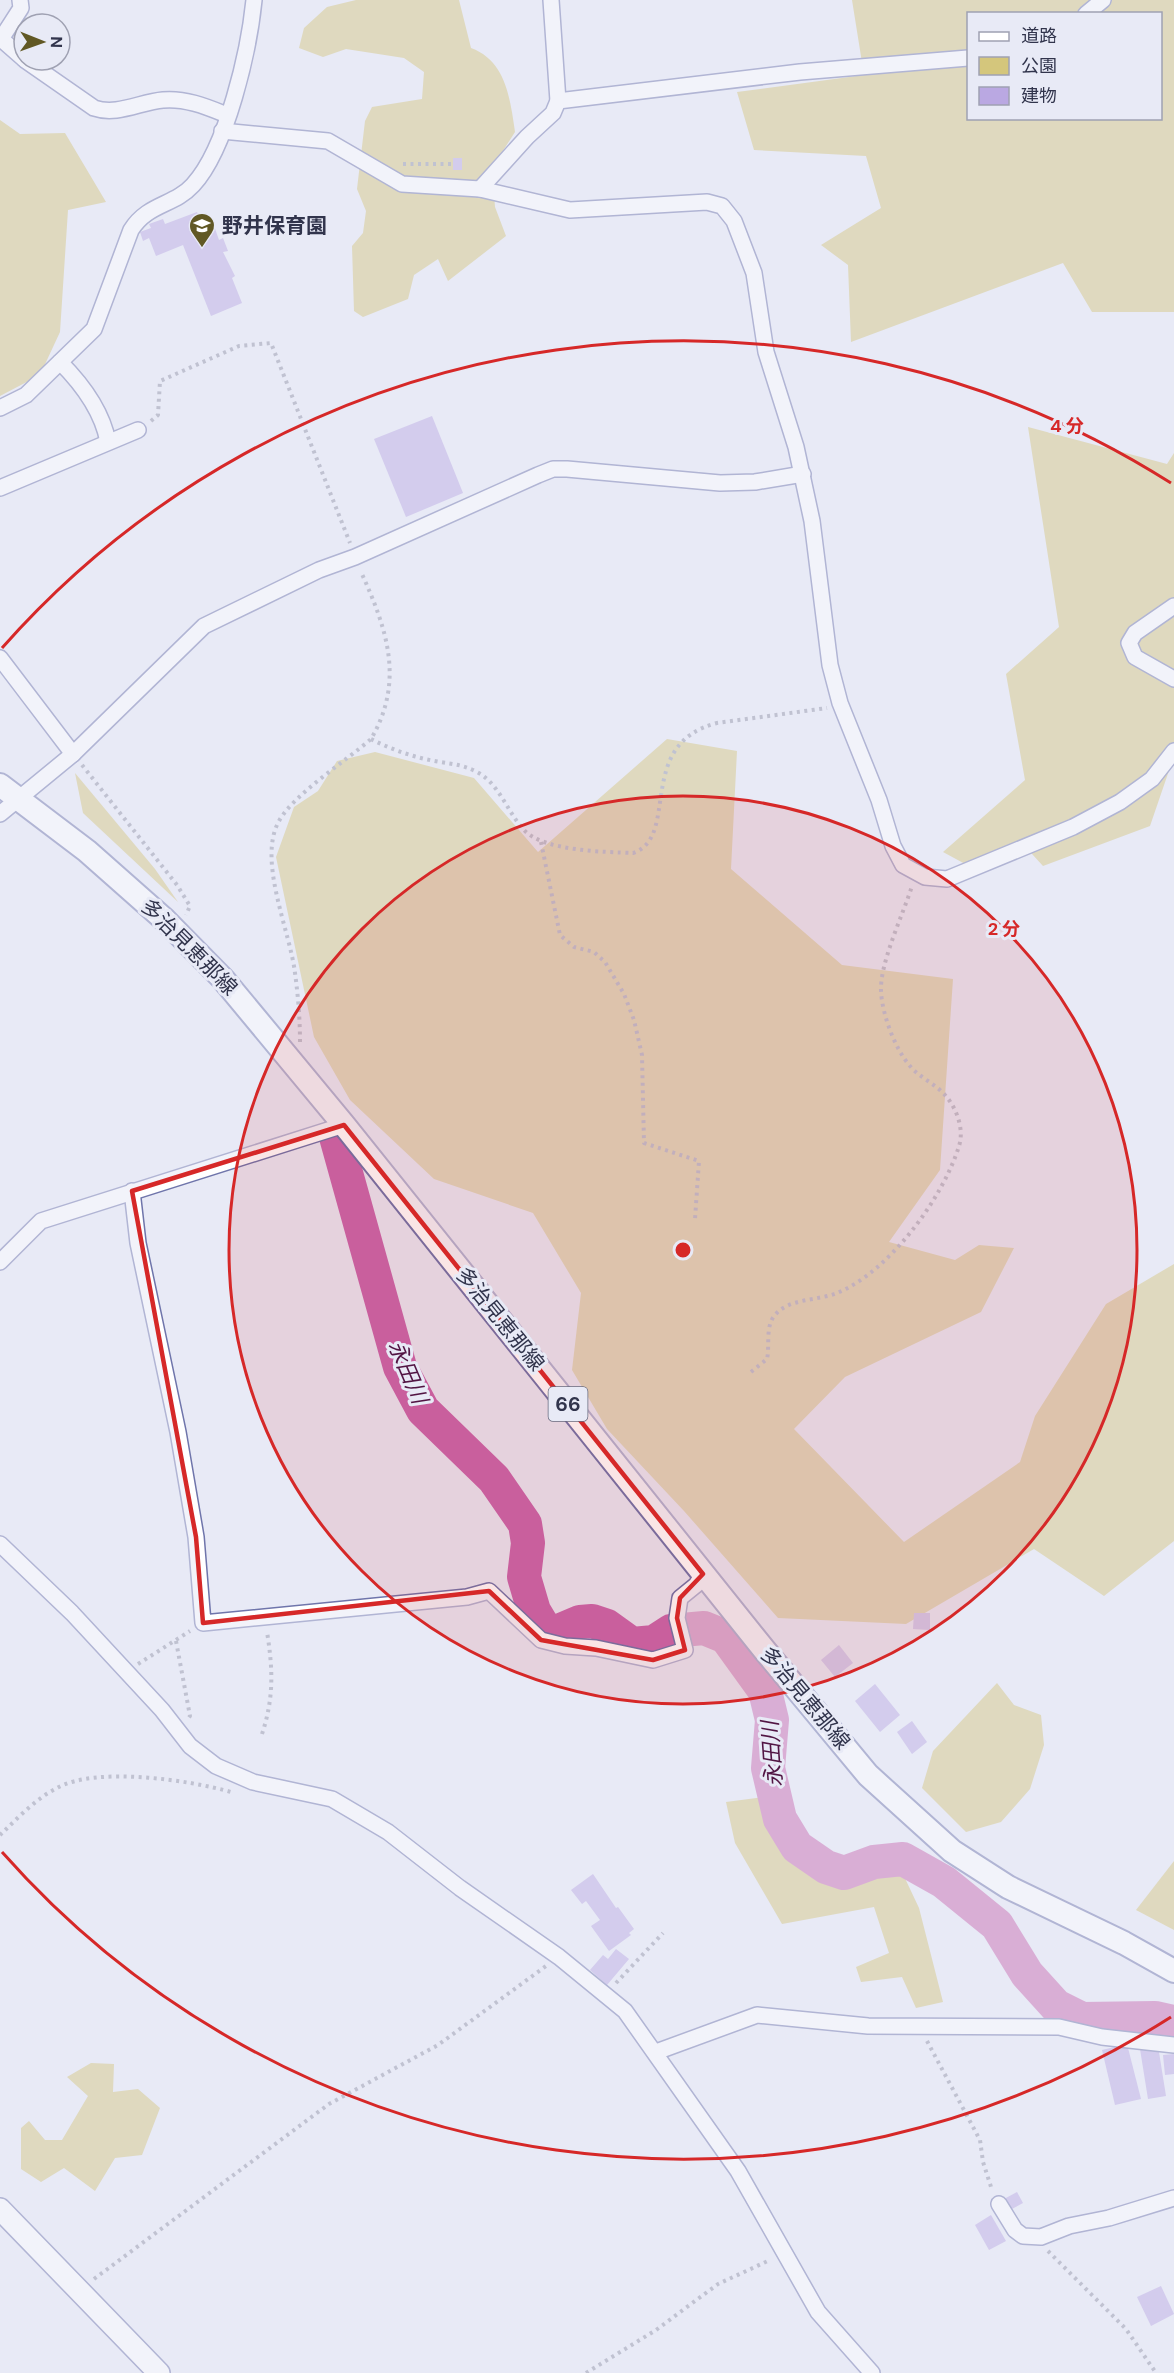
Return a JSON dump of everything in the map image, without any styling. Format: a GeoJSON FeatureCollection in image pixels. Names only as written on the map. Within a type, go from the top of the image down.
{"type":"FeatureCollection","features":[{"type":"Feature","properties":{"kind":"main road","name":"多治見恵那線"},"geometry":{"type":"LineString","coordinates":[[0,785],[87,851],[178,932],[223,979],[344,1125],[703,1574],[868,1774],[952,1851],[1008,1887],[1124,1943],[1174,1971]]}},
{"type":"Feature","properties":{"kind":"street"},"geometry":{"type":"LineString","coordinates":[[12,49],[0,38],[21,8],[20,0]]}},
{"type":"Feature","properties":{"kind":"street"},"geometry":{"type":"LineString","coordinates":[[0,408],[26,395],[94,329],[132,230],[139,218],[191,187],[206,169],[222,131],[250,37],[254,0]]}},
{"type":"Feature","properties":{"kind":"street"},"geometry":{"type":"LineString","coordinates":[[480,189],[527,137],[553,113],[558,101],[551,0]]}},
{"type":"Feature","properties":{"kind":"street"},"geometry":{"type":"LineString","coordinates":[[1088,12],[1103,0]]}},
{"type":"Feature","properties":{"kind":"street"},"geometry":{"type":"LineString","coordinates":[[558,101],[800,72],[967,58]]}},
{"type":"Feature","properties":{"kind":"street"},"geometry":{"type":"LineString","coordinates":[[42,72],[94,108],[105,111],[164,100],[201,104],[227,115]]}},
{"type":"Feature","properties":{"kind":"street"},"geometry":{"type":"LineString","coordinates":[[222,131],[328,141],[402,184],[480,189],[570,210],[707,202],[722,206],[734,221],[754,273],[766,352],[802,474],[812,521],[830,665],[840,703],[879,800],[893,846],[903,865],[915,873],[935,879],[947,879],[1089,819],[1120,802],[1152,779],[1174,751]]}},
{"type":"Feature","properties":{"kind":"street"},"geometry":{"type":"LineString","coordinates":[[60,362],[92,400],[105,425],[108,442]]}},
{"type":"Feature","properties":{"kind":"street"},"geometry":{"type":"LineString","coordinates":[[0,488],[138,430]]}},
{"type":"Feature","properties":{"kind":"street"},"geometry":{"type":"LineString","coordinates":[[0,814],[73,754],[204,626],[319,570],[355,557],[553,469],[720,483],[755,482],[802,474]]}},
{"type":"Feature","properties":{"kind":"street"},"geometry":{"type":"LineString","coordinates":[[1174,606],[1135,633],[1129,643],[1135,657],[1174,679]]}},
{"type":"Feature","properties":{"kind":"street"},"geometry":{"type":"LineString","coordinates":[[0,658],[73,754]]}},
{"type":"Feature","properties":{"kind":"street"},"geometry":{"type":"LineString","coordinates":[[0,1262],[41,1221],[344,1125]]}},
{"type":"Feature","properties":{"kind":"street"},"geometry":{"type":"LineString","coordinates":[[132,1191],[140,1254],[178,1432],[192,1514],[203,1623],[467,1597],[489,1592],[541,1640],[653,1660],[685,1650],[677,1618],[680,1598],[696,1585],[703,1574]]}},
{"type":"Feature","properties":{"kind":"street"},"geometry":{"type":"LineString","coordinates":[[0,1544],[72,1612],[190,1746],[216,1767],[253,1782],[332,1799],[388,1832],[460,1888],[559,1957],[625,2011],[738,2171],[818,2312],[872,2373]]}},
{"type":"Feature","properties":{"kind":"street"},"geometry":{"type":"LineString","coordinates":[[656,2052],[757,2015],[868,2026],[1059,2026],[1102,2037],[1164,2042],[1174,2045]]}},
{"type":"Feature","properties":{"kind":"street"},"geometry":{"type":"LineString","coordinates":[[999,2204],[1015,2229],[1023,2236],[1041,2237],[1069,2226],[1109,2218],[1174,2198]]}},
{"type":"Feature","properties":{"kind":"street"},"geometry":{"type":"LineString","coordinates":[[0,2209],[159,2373]]}},
{"type":"Feature","properties":{"kind":"path"},"geometry":{"type":"LineString","coordinates":[[374,169],[381,164],[453,164]]}},
{"type":"Feature","properties":{"kind":"path"},"geometry":{"type":"LineString","coordinates":[[138,430],[158,415],[160,381],[239,346],[271,343],[383,622],[389,652],[388,690],[378,727],[371,740],[298,799],[278,823],[272,848],[273,874],[295,973],[300,1048],[289,1058]]}},
{"type":"Feature","properties":{"kind":"path"},"geometry":{"type":"LineString","coordinates":[[371,740],[411,755],[459,764],[478,772],[496,789],[523,830],[535,840],[633,853],[644,849],[654,828],[663,781],[673,750],[686,737],[717,723],[792,714],[840,703]]}},
{"type":"Feature","properties":{"kind":"path"},"geometry":{"type":"LineString","coordinates":[[73,754],[177,885],[190,906],[178,932]]}},
{"type":"Feature","properties":{"kind":"path"},"geometry":{"type":"LineString","coordinates":[[541,842],[560,935],[574,946],[594,952],[605,962],[624,994],[634,1020],[642,1055],[644,1143],[699,1161],[695,1219]]}},
{"type":"Feature","properties":{"kind":"path"},"geometry":{"type":"LineString","coordinates":[[751,1372],[767,1359],[773,1317],[784,1307],[840,1292],[882,1264],[940,1189],[960,1143],[959,1123],[953,1107],[942,1092],[911,1067],[900,1052],[883,1002],[883,974],[915,873]]}},
{"type":"Feature","properties":{"kind":"path"},"geometry":{"type":"LineString","coordinates":[[262,1734],[272,1700],[273,1681],[264,1616]]}},
{"type":"Feature","properties":{"kind":"path"},"geometry":{"type":"LineString","coordinates":[[128,1673],[148,1655],[176,1641],[203,1623]]}},
{"type":"Feature","properties":{"kind":"path"},"geometry":{"type":"LineString","coordinates":[[176,1641],[190,1716],[177,1730]]}},
{"type":"Feature","properties":{"kind":"path"},"geometry":{"type":"LineString","coordinates":[[0,1835],[56,1788],[88,1778],[167,1779],[233,1793]]}},
{"type":"Feature","properties":{"kind":"path"},"geometry":{"type":"LineString","coordinates":[[605,1995],[663,1933]]}},
{"type":"Feature","properties":{"kind":"path"},"geometry":{"type":"LineString","coordinates":[[79,2290],[328,2104],[438,2045],[559,1957]]}},
{"type":"Feature","properties":{"kind":"path"},"geometry":{"type":"LineString","coordinates":[[923,2026],[931,2052],[980,2140],[983,2162],[999,2204]]}},
{"type":"Feature","properties":{"kind":"path"},"geometry":{"type":"LineString","coordinates":[[1041,2237],[1045,2248],[1126,2330],[1156,2373]]}},
{"type":"Feature","properties":{"kind":"path"},"geometry":{"type":"LineString","coordinates":[[586,2373],[656,2330],[718,2284],[784,2253]]}},
{"type":"Feature","properties":{"kind":"highlighted area"},"geometry":{"type":"Polygon","coordinates":[[[344,1125],[703,1574],[680,1598],[677,1618],[685,1650],[653,1660],[541,1640],[489,1591],[203,1623],[196,1537],[132,1191],[344,1125]]]}},
{"type":"Feature","properties":{"kind":"green space"},"geometry":{"type":"Polygon","coordinates":[[[356,0],[459,0],[471,48],[492,62],[504,82],[515,132],[492,168],[495,207],[506,236],[448,281],[438,259],[414,275],[408,299],[363,317],[354,311],[352,246],[363,233],[366,211],[357,189],[365,121],[372,107],[422,99],[424,72],[404,58],[346,49],[323,57],[299,48],[304,28],[327,7],[356,0]]]}},
{"type":"Feature","properties":{"kind":"green space"},"geometry":{"type":"Polygon","coordinates":[[[852,0],[1174,0],[1174,312],[1092,312],[1063,263],[851,342],[848,265],[821,245],[881,208],[866,156],[754,150],[737,92],[864,75],[852,0]]]}},
{"type":"Feature","properties":{"kind":"green space"},"geometry":{"type":"Polygon","coordinates":[[[0,120],[20,134],[65,133],[106,202],[68,210],[60,332],[40,375],[0,396],[0,120]]]}},
{"type":"Feature","properties":{"kind":"green space"},"geometry":{"type":"Polygon","coordinates":[[[1028,427],[1167,464],[1174,453],[1174,756],[1150,826],[1043,866],[1022,843],[967,865],[943,852],[1025,780],[1006,674],[1059,627],[1028,427]]]}},
{"type":"Feature","properties":{"kind":"green space"},"geometry":{"type":"Polygon","coordinates":[[[667,739],[737,751],[731,869],[842,965],[953,979],[940,1170],[889,1242],[955,1260],[979,1245],[1014,1248],[981,1312],[845,1377],[794,1429],[904,1542],[1020,1462],[1035,1416],[1106,1304],[1174,1264],[1174,1541],[1104,1596],[1034,1549],[906,1624],[778,1618],[684,1511],[607,1429],[572,1370],[581,1293],[533,1213],[434,1179],[350,1100],[314,1037],[276,857],[294,807],[318,791],[337,761],[375,752],[474,778],[538,852],[667,739]]]}},
{"type":"Feature","properties":{"kind":"green space"},"geometry":{"type":"Polygon","coordinates":[[[75,773],[155,869],[178,902],[83,813],[75,773]]]}},
{"type":"Feature","properties":{"kind":"green space"},"geometry":{"type":"Polygon","coordinates":[[[997,1683],[1014,1705],[1041,1715],[1044,1745],[1030,1789],[1001,1822],[966,1832],[922,1788],[933,1751],[997,1683]]]}},
{"type":"Feature","properties":{"kind":"green space"},"geometry":{"type":"Polygon","coordinates":[[[764,1797],[773,1824],[789,1853],[815,1872],[847,1884],[902,1872],[919,1908],[943,2002],[916,2008],[902,1977],[861,1982],[856,1967],[889,1953],[874,1907],[782,1924],[735,1843],[726,1802],[764,1797]]]}},
{"type":"Feature","properties":{"kind":"green space"},"geometry":{"type":"Polygon","coordinates":[[[1174,1861],[1174,1930],[1136,1910],[1174,1861]]]}},
{"type":"Feature","properties":{"kind":"green space"},"geometry":{"type":"Polygon","coordinates":[[[91,2063],[114,2064],[113,2092],[138,2089],[160,2108],[142,2155],[115,2158],[95,2191],[64,2168],[41,2182],[21,2169],[21,2128],[29,2121],[45,2140],[62,2140],[88,2096],[67,2077],[91,2063]]]}},
{"type":"Feature","properties":{"kind":"building"},"geometry":{"type":"Polygon","coordinates":[[[453,158],[462,158],[462,170],[453,170],[453,158]]]}},
{"type":"Feature","properties":{"kind":"building"},"geometry":{"type":"Polygon","coordinates":[[[197,212],[202,224],[212,220],[219,240],[223,238],[228,251],[223,252],[235,276],[232,278],[242,303],[211,316],[183,245],[156,256],[149,238],[143,241],[140,232],[151,228],[149,224],[163,219],[165,224],[197,212]]]}},
{"type":"Feature","properties":{"kind":"building"},"geometry":{"type":"Polygon","coordinates":[[[432,416],[463,493],[406,517],[374,439],[432,416]]]}},
{"type":"Feature","properties":{"kind":"building"},"geometry":{"type":"Polygon","coordinates":[[[914,1613],[930,1613],[930,1630],[913,1629],[914,1613]]]}},
{"type":"Feature","properties":{"kind":"building"},"geometry":{"type":"Polygon","coordinates":[[[839,1645],[853,1663],[835,1677],[821,1660],[839,1645]]]}},
{"type":"Feature","properties":{"kind":"building"},"geometry":{"type":"Polygon","coordinates":[[[875,1684],[900,1715],[880,1732],[855,1701],[875,1684]]]}},
{"type":"Feature","properties":{"kind":"building"},"geometry":{"type":"Polygon","coordinates":[[[912,1721],[927,1742],[912,1754],[897,1732],[912,1721]]]}},
{"type":"Feature","properties":{"kind":"building"},"geometry":{"type":"Polygon","coordinates":[[[593,1874],[616,1908],[618,1907],[634,1929],[629,1933],[631,1935],[609,1951],[591,1926],[600,1920],[586,1901],[582,1904],[571,1890],[593,1874]]]}},
{"type":"Feature","properties":{"kind":"building"},"geometry":{"type":"Polygon","coordinates":[[[616,1949],[629,1959],[607,1985],[590,1970],[603,1955],[608,1959],[616,1949]]]}},
{"type":"Feature","properties":{"kind":"building"},"geometry":{"type":"Polygon","coordinates":[[[1127,2044],[1141,2099],[1115,2105],[1102,2050],[1127,2044]]]}},
{"type":"Feature","properties":{"kind":"building"},"geometry":{"type":"Polygon","coordinates":[[[1158,2046],[1166,2096],[1148,2099],[1140,2049],[1158,2046]]]}},
{"type":"Feature","properties":{"kind":"building"},"geometry":{"type":"Polygon","coordinates":[[[1174,2054],[1174,2074],[1165,2075],[1163,2055],[1174,2054]]]}},
{"type":"Feature","properties":{"kind":"building"},"geometry":{"type":"Polygon","coordinates":[[[1017,2192],[1023,2203],[1010,2210],[1004,2199],[1017,2192]]]}},
{"type":"Feature","properties":{"kind":"building"},"geometry":{"type":"Polygon","coordinates":[[[991,2215],[1006,2241],[989,2250],[975,2225],[991,2215]]]}},
{"type":"Feature","properties":{"kind":"building"},"geometry":{"type":"Polygon","coordinates":[[[1161,2286],[1174,2314],[1151,2326],[1137,2297],[1161,2286]]]}},
{"type":"Feature","properties":{"kind":"waterway","name":"永田川"},"geometry":{"type":"LineString","coordinates":[[336,1137],[400,1367],[423,1410],[494,1479],[525,1524],[528,1543],[524,1577],[534,1611],[543,1626],[554,1633],[580,1622],[592,1621],[607,1626],[632,1644],[654,1642],[671,1631],[704,1628],[726,1637],[765,1691],[772,1720],[768,1768],[780,1819],[797,1847],[826,1867],[844,1873],[874,1862],[903,1859],[944,1882],[997,1925],[1027,1974],[1056,2006],[1082,2019],[1155,2018],[1174,2022]]}},
{"type":"Feature","properties":{"kind":"place","name":"野井保育園"},"geometry":{"type":"Point","coordinates":[202,249]}}]}
